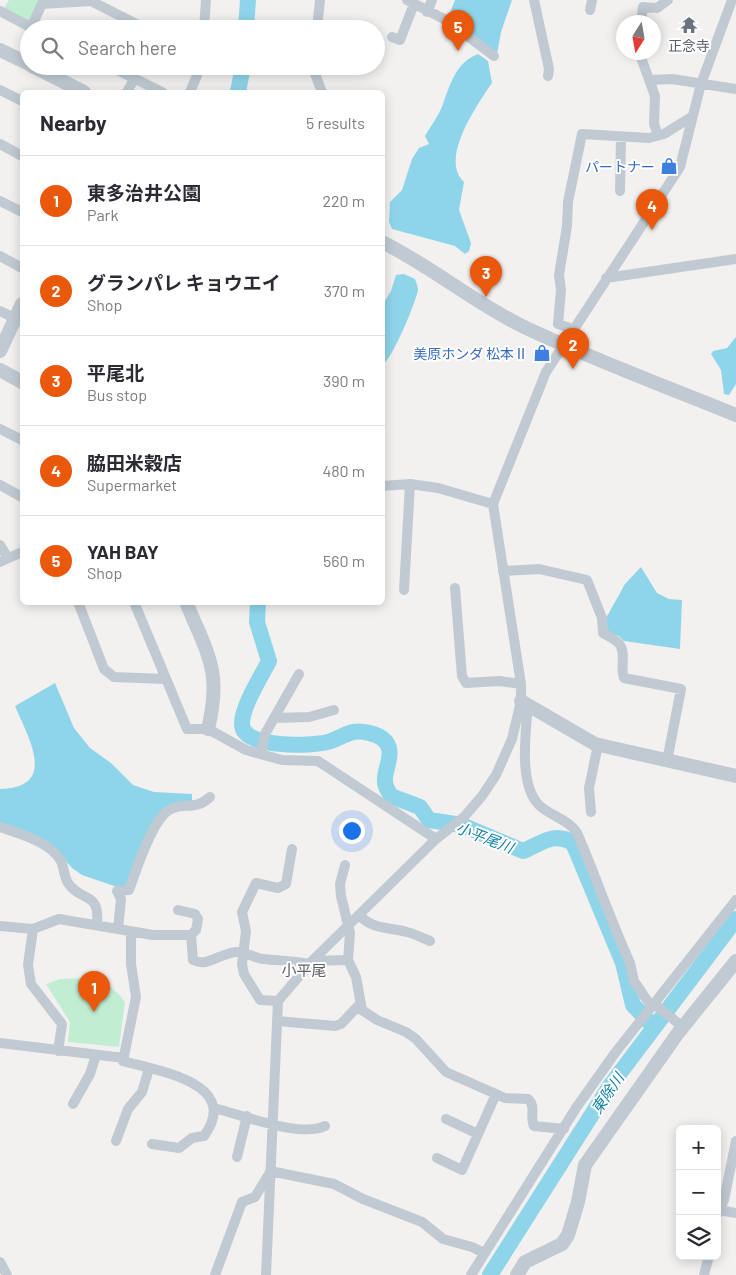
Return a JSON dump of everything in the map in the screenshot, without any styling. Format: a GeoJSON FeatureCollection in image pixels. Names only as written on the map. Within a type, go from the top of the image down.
{"type":"FeatureCollection","features":[{"type":"Feature","properties":{"kind":"street"},"geometry":{"type":"LineString","coordinates":[[4,0],[0,9],[20,21]]}},
{"type":"Feature","properties":{"kind":"street"},"geometry":{"type":"LineString","coordinates":[[205,20],[206,0]]}},
{"type":"Feature","properties":{"kind":"street"},"geometry":{"type":"LineString","coordinates":[[317,20],[320,0]]}},
{"type":"Feature","properties":{"kind":"street"},"geometry":{"type":"LineString","coordinates":[[427,12],[432,0]]}},
{"type":"Feature","properties":{"kind":"street"},"geometry":{"type":"LineString","coordinates":[[534,0],[549,69],[548,76]]}},
{"type":"Feature","properties":{"kind":"street"},"geometry":{"type":"LineString","coordinates":[[642,15],[643,7],[658,8],[668,0]]}},
{"type":"Feature","properties":{"kind":"street"},"geometry":{"type":"LineString","coordinates":[[683,1028],[652,1005],[634,981],[630,963],[577,833],[539,805],[534,796],[525,761],[524,703],[493,504],[546,372],[680,167],[702,84],[732,0]]}},
{"type":"Feature","properties":{"kind":"street"},"geometry":{"type":"LineString","coordinates":[[35,20],[42,4],[91,1],[128,20]]}},
{"type":"Feature","properties":{"kind":"street"},"geometry":{"type":"LineString","coordinates":[[392,37],[400,40],[411,2],[427,12],[446,20],[494,56]]}},
{"type":"Feature","properties":{"kind":"street"},"geometry":{"type":"LineString","coordinates":[[0,50],[20,60]]}},
{"type":"Feature","properties":{"kind":"street"},"geometry":{"type":"LineString","coordinates":[[642,60],[650,80],[655,102],[654,124],[658,135]]}},
{"type":"Feature","properties":{"kind":"street"},"geometry":{"type":"LineString","coordinates":[[50,75],[80,90]]}},
{"type":"Feature","properties":{"kind":"street"},"geometry":{"type":"LineString","coordinates":[[127,75],[158,90]]}},
{"type":"Feature","properties":{"kind":"street"},"geometry":{"type":"LineString","coordinates":[[191,90],[197,75]]}},
{"type":"Feature","properties":{"kind":"street"},"geometry":{"type":"LineString","coordinates":[[315,75],[321,90]]}},
{"type":"Feature","properties":{"kind":"street"},"geometry":{"type":"LineString","coordinates":[[128,90],[134,79]]}},
{"type":"Feature","properties":{"kind":"street"},"geometry":{"type":"LineString","coordinates":[[650,80],[667,79],[736,89]]}},
{"type":"Feature","properties":{"kind":"street"},"geometry":{"type":"LineString","coordinates":[[0,90],[20,100]]}},
{"type":"Feature","properties":{"kind":"street"},"geometry":{"type":"LineString","coordinates":[[573,329],[558,324],[561,290],[559,275],[567,226],[568,202],[582,134],[649,138],[694,116]]}},
{"type":"Feature","properties":{"kind":"street"},"geometry":{"type":"LineString","coordinates":[[620,190],[621,137]]}},
{"type":"Feature","properties":{"kind":"street"},"geometry":{"type":"LineString","coordinates":[[0,144],[20,155]]}},
{"type":"Feature","properties":{"kind":"street"},"geometry":{"type":"LineString","coordinates":[[0,201],[20,211]]}},
{"type":"Feature","properties":{"kind":"street"},"geometry":{"type":"LineString","coordinates":[[385,244],[423,264],[498,313],[563,344],[736,415]]}},
{"type":"Feature","properties":{"kind":"street"},"geometry":{"type":"LineString","coordinates":[[0,256],[20,267]]}},
{"type":"Feature","properties":{"kind":"street"},"geometry":{"type":"LineString","coordinates":[[606,278],[736,259]]}},
{"type":"Feature","properties":{"kind":"street"},"geometry":{"type":"LineString","coordinates":[[0,311],[19,320],[0,351]]}},
{"type":"Feature","properties":{"kind":"street"},"geometry":{"type":"LineString","coordinates":[[0,370],[20,381]]}},
{"type":"Feature","properties":{"kind":"street"},"geometry":{"type":"LineString","coordinates":[[0,429],[20,439]]}},
{"type":"Feature","properties":{"kind":"street"},"geometry":{"type":"LineString","coordinates":[[385,486],[410,484],[438,488],[493,504]]}},
{"type":"Feature","properties":{"kind":"street"},"geometry":{"type":"LineString","coordinates":[[404,590],[410,484]]}},
{"type":"Feature","properties":{"kind":"street"},"geometry":{"type":"LineString","coordinates":[[0,485],[20,496]]}},
{"type":"Feature","properties":{"kind":"street"},"geometry":{"type":"LineString","coordinates":[[0,545],[4,560],[20,553]]}},
{"type":"Feature","properties":{"kind":"street"},"geometry":{"type":"LineString","coordinates":[[503,571],[539,569],[587,580],[602,618],[603,633],[622,647],[622,672],[624,678],[681,689],[667,761]]}},
{"type":"Feature","properties":{"kind":"street"},"geometry":{"type":"LineString","coordinates":[[455,588],[462,676],[466,683],[499,680],[521,684]]}},
{"type":"Feature","properties":{"kind":"street"},"geometry":{"type":"LineString","coordinates":[[79,605],[104,669],[114,678],[165,678]]}},
{"type":"Feature","properties":{"kind":"street"},"geometry":{"type":"LineString","coordinates":[[135,605],[187,729],[208,729],[246,750],[282,760],[318,761],[436,839]]}},
{"type":"Feature","properties":{"kind":"street"},"geometry":{"type":"LineString","coordinates":[[187,605],[212,666],[215,697],[208,729]]}},
{"type":"Feature","properties":{"kind":"street"},"geometry":{"type":"LineString","coordinates":[[261,754],[265,734],[299,674]]}},
{"type":"Feature","properties":{"kind":"street"},"geometry":{"type":"LineString","coordinates":[[524,703],[598,745],[736,776]]}},
{"type":"Feature","properties":{"kind":"street"},"geometry":{"type":"LineString","coordinates":[[266,1275],[278,1001],[311,963],[359,915],[436,839],[464,817],[496,774],[512,739],[524,703]]}},
{"type":"Feature","properties":{"kind":"street"},"geometry":{"type":"LineString","coordinates":[[274,718],[309,717],[334,710]]}},
{"type":"Feature","properties":{"kind":"street"},"geometry":{"type":"LineString","coordinates":[[591,812],[590,788],[598,745]]}},
{"type":"Feature","properties":{"kind":"street"},"geometry":{"type":"LineString","coordinates":[[118,929],[121,899],[117,891],[129,890],[153,831],[165,812],[172,808],[202,804],[210,797]]}},
{"type":"Feature","properties":{"kind":"street"},"geometry":{"type":"LineString","coordinates":[[0,827],[39,841],[49,848],[61,861],[68,884],[93,902],[98,910],[97,924]]}},
{"type":"Feature","properties":{"kind":"street"},"geometry":{"type":"LineString","coordinates":[[278,1001],[260,1000],[244,974],[246,930],[242,912],[256,883],[278,888],[286,884],[289,878],[292,849]]}},
{"type":"Feature","properties":{"kind":"street"},"geometry":{"type":"LineString","coordinates":[[345,865],[340,884],[342,908],[349,926],[348,960],[359,990],[360,1004],[366,1014],[406,1032],[416,1039],[446,1072],[505,1098],[528,1099],[533,1108],[532,1122],[534,1126],[564,1129]]}},
{"type":"Feature","properties":{"kind":"street"},"geometry":{"type":"LineString","coordinates":[[471,1275],[615,1053],[736,900]]}},
{"type":"Feature","properties":{"kind":"street"},"geometry":{"type":"LineString","coordinates":[[178,910],[195,914],[198,920],[196,930],[191,936],[193,960],[197,962],[208,962],[235,952],[244,952],[262,959],[288,959],[311,963],[348,960]]}},
{"type":"Feature","properties":{"kind":"street"},"geometry":{"type":"LineString","coordinates":[[359,915],[376,927],[408,932],[430,941]]}},
{"type":"Feature","properties":{"kind":"street"},"geometry":{"type":"LineString","coordinates":[[0,926],[33,929],[59,919],[97,924],[131,933],[191,936]]}},
{"type":"Feature","properties":{"kind":"street"},"geometry":{"type":"LineString","coordinates":[[33,929],[28,965],[30,984],[62,1024],[58,1051]]}},
{"type":"Feature","properties":{"kind":"street"},"geometry":{"type":"LineString","coordinates":[[131,933],[131,964],[136,989],[123,1061],[198,1085],[211,1098],[214,1108],[208,1130],[204,1136],[192,1138],[179,1148],[152,1144]]}},
{"type":"Feature","properties":{"kind":"street"},"geometry":{"type":"LineString","coordinates":[[517,1275],[525,1262],[562,1244],[568,1235],[578,1202],[585,1165],[683,1028],[736,961]]}},
{"type":"Feature","properties":{"kind":"street"},"geometry":{"type":"LineString","coordinates":[[277,1021],[335,1026],[341,1024],[360,1004]]}},
{"type":"Feature","properties":{"kind":"street"},"geometry":{"type":"LineString","coordinates":[[0,1044],[124,1058]]}},
{"type":"Feature","properties":{"kind":"street"},"geometry":{"type":"LineString","coordinates":[[73,1104],[90,1074],[96,1055]]}},
{"type":"Feature","properties":{"kind":"street"},"geometry":{"type":"LineString","coordinates":[[116,1141],[128,1109],[142,1092],[149,1068]]}},
{"type":"Feature","properties":{"kind":"street"},"geometry":{"type":"LineString","coordinates":[[437,1158],[462,1170],[496,1094]]}},
{"type":"Feature","properties":{"kind":"street"},"geometry":{"type":"LineString","coordinates":[[214,1108],[308,1130],[325,1126]]}},
{"type":"Feature","properties":{"kind":"street"},"geometry":{"type":"LineString","coordinates":[[237,1157],[247,1116]]}},
{"type":"Feature","properties":{"kind":"street"},"geometry":{"type":"LineString","coordinates":[[446,1119],[478,1134]]}},
{"type":"Feature","properties":{"kind":"street"},"geometry":{"type":"LineString","coordinates":[[721,1206],[724,1200],[736,1141]]}},
{"type":"Feature","properties":{"kind":"street"},"geometry":{"type":"LineString","coordinates":[[270,1172],[334,1184],[363,1199],[422,1222],[443,1239],[472,1247],[484,1253]]}},
{"type":"Feature","properties":{"kind":"street"},"geometry":{"type":"LineString","coordinates":[[215,1275],[242,1202],[255,1197],[270,1172]]}},
{"type":"Feature","properties":{"kind":"street"},"geometry":{"type":"LineString","coordinates":[[721,1212],[736,1213]]}},
{"type":"Feature","properties":{"kind":"street"},"geometry":{"type":"LineString","coordinates":[[704,1275],[707,1260]]}},
{"type":"Feature","properties":{"kind":"street"},"geometry":{"type":"LineString","coordinates":[[0,1262],[7,1275]]}},
{"type":"Feature","properties":{"kind":"green space"},"geometry":{"type":"Polygon","coordinates":[[[9,0],[41,0],[29,20],[4,8],[9,0]]]}},
{"type":"Feature","properties":{"kind":"green space"},"geometry":{"type":"Polygon","coordinates":[[[60,979],[89,979],[104,983],[125,1002],[119,1047],[68,1042],[70,1022],[46,984],[60,979]]]}},
{"type":"Feature","properties":{"kind":"water"},"geometry":{"type":"Polygon","coordinates":[[[455,0],[512,0],[501,32],[497,54],[448,18],[455,0]]]}},
{"type":"Feature","properties":{"kind":"water"},"geometry":{"type":"Polygon","coordinates":[[[478,54],[488,61],[492,83],[470,118],[458,146],[457,172],[464,182],[459,210],[471,243],[469,251],[465,254],[455,246],[392,229],[389,222],[390,202],[402,190],[412,159],[419,148],[429,144],[425,136],[439,112],[459,68],[470,58],[478,54]]]}},
{"type":"Feature","properties":{"kind":"water"},"geometry":{"type":"Polygon","coordinates":[[[404,274],[415,279],[418,290],[398,342],[385,362],[385,301],[391,291],[396,275],[404,274]]]}},
{"type":"Feature","properties":{"kind":"water"},"geometry":{"type":"Polygon","coordinates":[[[736,337],[736,384],[729,395],[724,394],[721,370],[711,354],[713,351],[727,348],[736,337]]]}},
{"type":"Feature","properties":{"kind":"water"},"geometry":{"type":"Polygon","coordinates":[[[641,567],[657,593],[669,599],[682,600],[680,649],[624,641],[619,636],[608,633],[605,620],[625,584],[641,567]]]}},
{"type":"Feature","properties":{"kind":"water"},"geometry":{"type":"Polygon","coordinates":[[[55,683],[74,728],[90,748],[111,763],[133,785],[154,792],[192,794],[192,804],[166,806],[161,811],[126,890],[82,875],[72,868],[54,847],[0,823],[0,789],[18,786],[29,780],[34,770],[32,746],[15,706],[55,683]]]}},
{"type":"Feature","properties":{"kind":"waterway","name":"小平尾川"},"geometry":{"type":"LineString","coordinates":[[247,20],[248,0]]}},
{"type":"Feature","properties":{"kind":"waterway","name":"小平尾川"},"geometry":{"type":"LineString","coordinates":[[238,90],[241,75]]}},
{"type":"Feature","properties":{"kind":"waterway","name":"小平尾川"},"geometry":{"type":"LineString","coordinates":[[258,605],[257,622],[269,661],[245,709],[242,724],[245,732],[253,738],[265,742],[294,745],[328,742],[353,732],[373,734],[383,739],[389,748],[390,753],[385,781],[386,788],[391,796],[420,807],[429,820],[462,825],[523,851],[554,838],[560,838],[573,843],[623,963],[633,1005],[654,1027]]}},
{"type":"Feature","properties":{"kind":"waterway","name":"東除川"},"geometry":{"type":"LineString","coordinates":[[490,1275],[610,1086],[736,919]]}},
{"type":"Feature","properties":{"kind":"place","name":"正念寺"},"geometry":{"type":"Point","coordinates":[689,25]}},
{"type":"Feature","properties":{"kind":"place","name":"YAH BAY"},"geometry":{"type":"Point","coordinates":[458,51]}},
{"type":"Feature","properties":{"kind":"place","name":"パートナー"},"geometry":{"type":"Point","coordinates":[669,166]}},
{"type":"Feature","properties":{"kind":"place","name":"脇田米穀店"},"geometry":{"type":"Point","coordinates":[652,230]}},
{"type":"Feature","properties":{"kind":"place","name":"平尾北"},"geometry":{"type":"Point","coordinates":[486,297]}},
{"type":"Feature","properties":{"kind":"place","name":"美原ホンダ 松本Ⅱ"},"geometry":{"type":"Point","coordinates":[542,353]}},
{"type":"Feature","properties":{"kind":"place","name":"グランパレ キョウエイ"},"geometry":{"type":"Point","coordinates":[573,369]}},
{"type":"Feature","properties":{"kind":"place","name":"東多治井公園"},"geometry":{"type":"Point","coordinates":[94,1012]}},
{"type":"Feature","properties":{"kind":"district","name":"小平尾"},"geometry":{"type":"Point","coordinates":[304,970]}}]}
